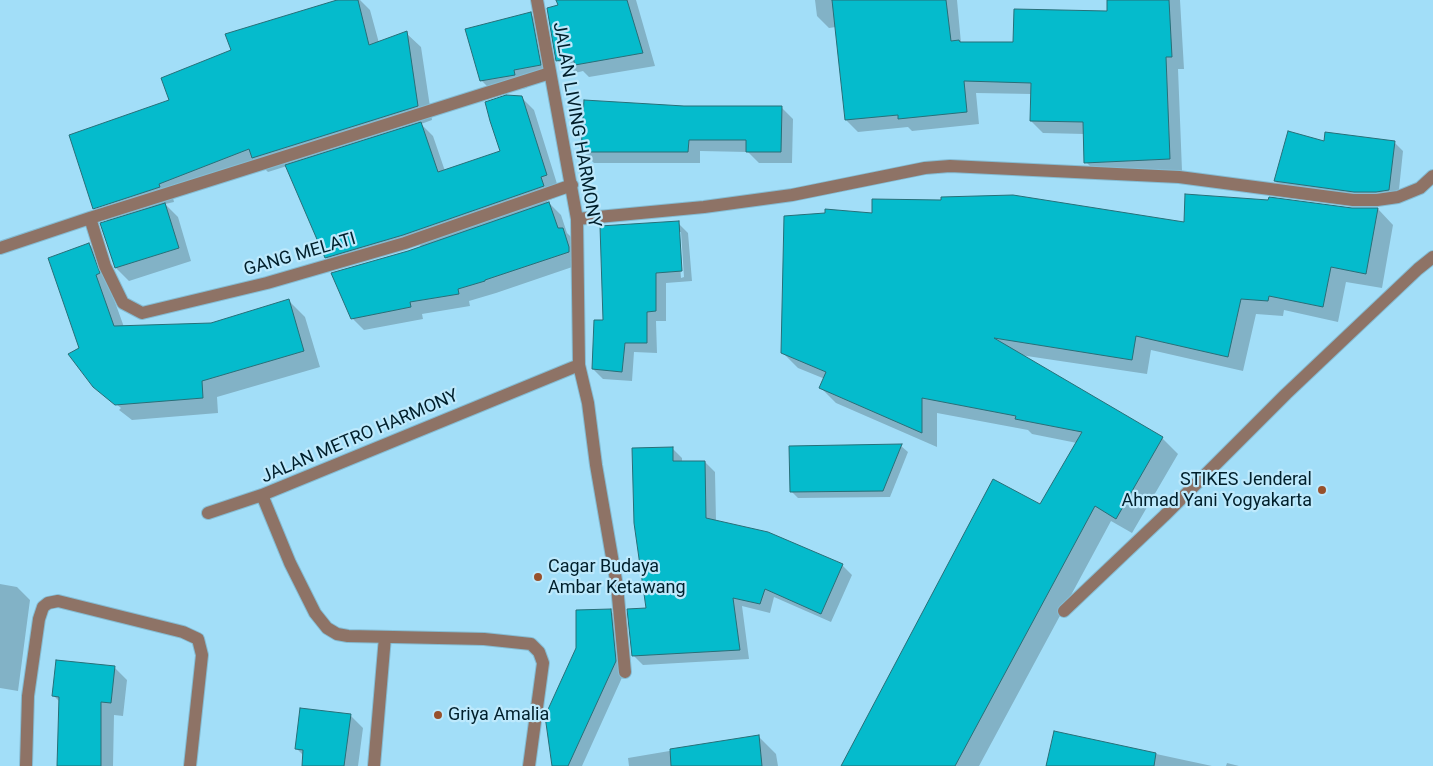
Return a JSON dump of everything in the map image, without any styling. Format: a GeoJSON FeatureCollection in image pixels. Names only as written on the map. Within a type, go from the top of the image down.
{"type":"FeatureCollection","features":[{"type":"Feature","properties":{"kind":"street","name":"JALAN LIVING HARMONY"},"geometry":{"type":"LineString","coordinates":[[536,0],[577,219],[579,365],[588,403],[596,465],[617,586],[625,672]]}},
{"type":"Feature","properties":{"kind":"street"},"geometry":{"type":"LineString","coordinates":[[0,248],[550,73]]}},
{"type":"Feature","properties":{"kind":"street"},"geometry":{"type":"LineString","coordinates":[[577,219],[704,207],[792,195],[925,168],[950,166],[1179,176],[1353,200],[1377,200],[1398,197],[1420,188],[1433,176]]}},
{"type":"Feature","properties":{"kind":"street","name":"GANG MELATI"},"geometry":{"type":"LineString","coordinates":[[90,218],[106,266],[123,303],[142,313],[267,283],[405,243],[572,185]]}},
{"type":"Feature","properties":{"kind":"street"},"geometry":{"type":"LineString","coordinates":[[1064,611],[1164,516],[1286,394],[1433,257]]}},
{"type":"Feature","properties":{"kind":"street","name":"JALAN METRO HARMONY"},"geometry":{"type":"LineString","coordinates":[[529,766],[543,663],[539,652],[531,644],[484,639],[348,636],[337,634],[327,628],[315,613],[290,563],[262,495],[579,365]]}},
{"type":"Feature","properties":{"kind":"street"},"geometry":{"type":"LineString","coordinates":[[208,513],[262,495]]}},
{"type":"Feature","properties":{"kind":"street"},"geometry":{"type":"LineString","coordinates":[[26,766],[28,696],[39,619],[42,607],[48,603],[58,601],[183,632],[198,639],[202,655],[190,766]]}},
{"type":"Feature","properties":{"kind":"street"},"geometry":{"type":"LineString","coordinates":[[374,766],[385,637]]}},
{"type":"Feature","properties":{"kind":"building"},"geometry":{"type":"Polygon","coordinates":[[[337,0],[358,0],[369,45],[407,31],[418,106],[252,158],[249,149],[159,184],[160,187],[93,209],[69,135],[169,100],[161,78],[231,50],[225,34],[337,0]]]}},
{"type":"Feature","properties":{"kind":"building"},"geometry":{"type":"Polygon","coordinates":[[[556,0],[627,0],[643,53],[575,65],[573,58],[556,61],[547,8],[558,5],[556,0]]]}},
{"type":"Feature","properties":{"kind":"building"},"geometry":{"type":"Polygon","coordinates":[[[832,0],[946,0],[951,41],[1013,42],[1014,9],[1107,11],[1107,0],[1169,0],[1172,57],[1166,57],[1170,159],[1084,163],[1083,122],[1030,121],[1031,83],[964,81],[967,112],[898,119],[898,115],[845,120],[832,0]]]}},
{"type":"Feature","properties":{"kind":"building"},"geometry":{"type":"Polygon","coordinates":[[[531,12],[541,65],[514,70],[515,75],[480,81],[465,29],[531,12]]]}},
{"type":"Feature","properties":{"kind":"building"},"geometry":{"type":"Polygon","coordinates":[[[506,95],[522,96],[547,175],[541,177],[544,186],[403,235],[325,258],[285,165],[421,122],[438,172],[500,151],[485,102],[506,95]]]}},
{"type":"Feature","properties":{"kind":"building"},"geometry":{"type":"Polygon","coordinates":[[[584,100],[684,106],[782,106],[781,152],[746,152],[746,140],[689,140],[688,152],[581,152],[584,100]]]}},
{"type":"Feature","properties":{"kind":"building"},"geometry":{"type":"Polygon","coordinates":[[[1288,131],[1324,141],[1325,132],[1395,141],[1389,190],[1354,192],[1274,181],[1288,131]]]}},
{"type":"Feature","properties":{"kind":"building"},"geometry":{"type":"Polygon","coordinates":[[[1185,194],[1268,200],[1269,197],[1352,208],[1378,208],[1366,274],[1331,267],[1323,307],[1269,296],[1268,301],[1241,299],[1228,357],[1136,336],[1132,360],[994,338],[1163,437],[1116,519],[1095,506],[955,766],[841,766],[993,479],[1040,504],[1082,432],[1015,419],[1016,416],[922,398],[922,433],[819,388],[826,372],[781,353],[784,216],[825,213],[825,209],[872,213],[872,199],[941,200],[941,197],[1013,195],[1184,222],[1185,194]]]}},
{"type":"Feature","properties":{"kind":"building"},"geometry":{"type":"Polygon","coordinates":[[[549,202],[558,228],[563,228],[569,252],[458,289],[459,294],[410,302],[411,307],[351,319],[331,273],[408,251],[549,202]]]}},
{"type":"Feature","properties":{"kind":"building"},"geometry":{"type":"Polygon","coordinates":[[[165,203],[179,248],[115,268],[100,223],[165,203]]]}},
{"type":"Feature","properties":{"kind":"building"},"geometry":{"type":"Polygon","coordinates":[[[679,221],[682,271],[656,273],[656,311],[647,312],[647,343],[625,343],[622,372],[592,369],[594,320],[603,320],[600,226],[679,221]]]}},
{"type":"Feature","properties":{"kind":"building"},"geometry":{"type":"Polygon","coordinates":[[[89,243],[100,273],[96,275],[114,326],[211,323],[289,299],[304,351],[202,381],[203,398],[115,405],[93,387],[68,354],[79,348],[48,258],[89,243]]]}},
{"type":"Feature","properties":{"kind":"building"},"geometry":{"type":"Polygon","coordinates":[[[902,444],[883,491],[790,492],[789,446],[902,444]]]}},
{"type":"Feature","properties":{"kind":"building"},"geometry":{"type":"Polygon","coordinates":[[[673,447],[673,461],[705,461],[706,518],[768,532],[843,564],[821,614],[765,589],[760,604],[733,598],[740,650],[632,656],[627,609],[646,608],[634,523],[632,448],[673,447]]]}},
{"type":"Feature","properties":{"kind":"building"},"geometry":{"type":"Polygon","coordinates":[[[611,609],[616,661],[568,766],[552,766],[545,716],[576,648],[576,610],[611,609]]]}},
{"type":"Feature","properties":{"kind":"building"},"geometry":{"type":"Polygon","coordinates":[[[56,660],[115,666],[111,703],[101,702],[101,766],[57,766],[59,697],[52,696],[56,660]]]}},
{"type":"Feature","properties":{"kind":"building"},"geometry":{"type":"Polygon","coordinates":[[[300,708],[351,714],[344,766],[302,766],[303,750],[295,749],[300,708]]]}},
{"type":"Feature","properties":{"kind":"building"},"geometry":{"type":"Polygon","coordinates":[[[1054,731],[1156,753],[1154,766],[1046,766],[1054,731]]]}},
{"type":"Feature","properties":{"kind":"building"},"geometry":{"type":"Polygon","coordinates":[[[759,735],[762,766],[671,766],[670,749],[759,735]]]}},
{"type":"Feature","properties":{"kind":"place","name":"STIKES Jenderal Ahmad Yani Yogyakarta"},"geometry":{"type":"Point","coordinates":[1322,490]}},
{"type":"Feature","properties":{"kind":"place","name":"Cagar Budaya Ambar Ketawang"},"geometry":{"type":"Point","coordinates":[538,577]}},
{"type":"Feature","properties":{"kind":"place","name":"Griya Amalia"},"geometry":{"type":"Point","coordinates":[438,715]}}]}
